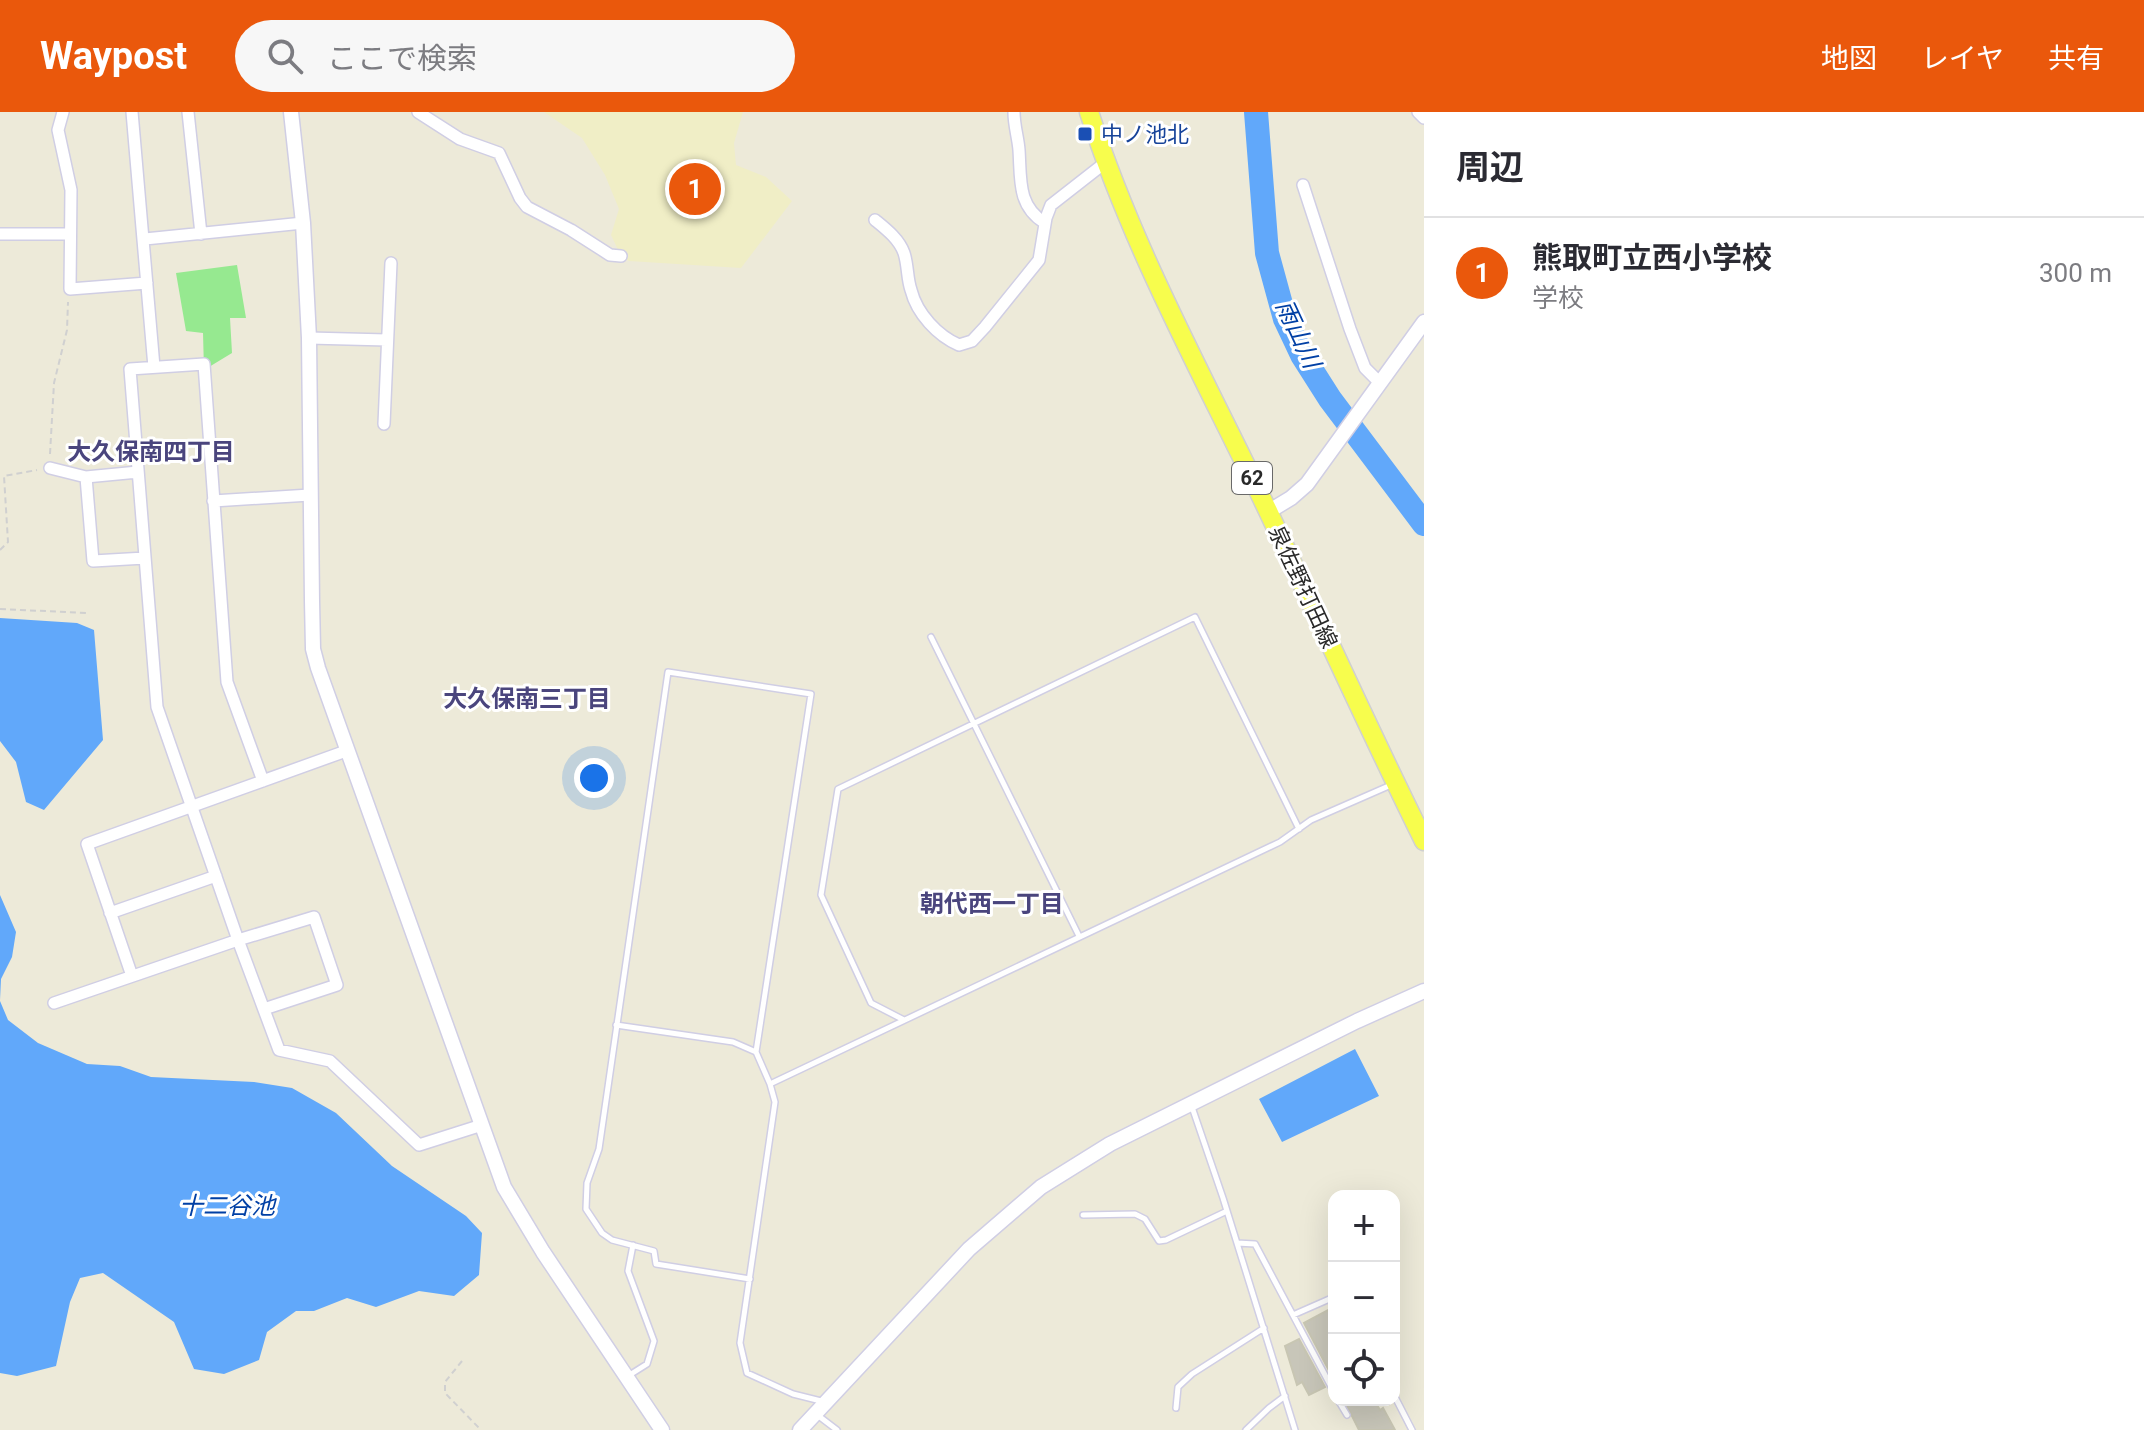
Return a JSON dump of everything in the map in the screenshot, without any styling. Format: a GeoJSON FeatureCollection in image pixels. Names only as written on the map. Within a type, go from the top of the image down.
{"type":"FeatureCollection","features":[{"type":"Feature","properties":{"kind":"main road","name":"泉佐野打田線"},"geometry":{"type":"LineString","coordinates":[[1089,112],[1151,274],[1424,841]]}},
{"type":"Feature","properties":{"kind":"street"},"geometry":{"type":"LineString","coordinates":[[63,112],[58,130],[71,190],[70,289],[147,283]]}},
{"type":"Feature","properties":{"kind":"street"},"geometry":{"type":"LineString","coordinates":[[132,112],[154,367]]}},
{"type":"Feature","properties":{"kind":"street"},"geometry":{"type":"LineString","coordinates":[[188,112],[201,234]]}},
{"type":"Feature","properties":{"kind":"street"},"geometry":{"type":"LineString","coordinates":[[291,112],[303,223],[309,338],[313,649],[346,751],[504,1187],[543,1252],[662,1430]]}},
{"type":"Feature","properties":{"kind":"street"},"geometry":{"type":"LineString","coordinates":[[418,112],[460,139],[499,153],[527,207],[610,255],[621,256]]}},
{"type":"Feature","properties":{"kind":"street"},"geometry":{"type":"LineString","coordinates":[[1014,112],[1020,188],[1035,217],[1045,223]]}},
{"type":"Feature","properties":{"kind":"street"},"geometry":{"type":"LineString","coordinates":[[1418,112],[1424,118]]}},
{"type":"Feature","properties":{"kind":"street"},"geometry":{"type":"LineString","coordinates":[[875,220],[892,235],[904,252],[911,293],[924,317],[946,339],[959,345],[972,341],[1039,260],[1051,205],[1106,162]]}},
{"type":"Feature","properties":{"kind":"street"},"geometry":{"type":"LineString","coordinates":[[1303,185],[1365,368],[1380,383]]}},
{"type":"Feature","properties":{"kind":"street"},"geometry":{"type":"LineString","coordinates":[[145,239],[303,223]]}},
{"type":"Feature","properties":{"kind":"street"},"geometry":{"type":"LineString","coordinates":[[0,234],[69,234]]}},
{"type":"Feature","properties":{"kind":"street"},"geometry":{"type":"LineString","coordinates":[[384,424],[391,263]]}},
{"type":"Feature","properties":{"kind":"street"},"geometry":{"type":"LineString","coordinates":[[1268,512],[1307,484],[1424,322]]}},
{"type":"Feature","properties":{"kind":"street"},"geometry":{"type":"LineString","coordinates":[[309,338],[387,340]]}},
{"type":"Feature","properties":{"kind":"street"},"geometry":{"type":"LineString","coordinates":[[263,781],[227,682],[204,364],[130,369],[157,707],[279,1050],[330,1061],[419,1145],[482,1125]]}},
{"type":"Feature","properties":{"kind":"street"},"geometry":{"type":"LineString","coordinates":[[50,468],[86,477],[138,472]]}},
{"type":"Feature","properties":{"kind":"street"},"geometry":{"type":"LineString","coordinates":[[86,477],[93,561],[145,558]]}},
{"type":"Feature","properties":{"kind":"street"},"geometry":{"type":"LineString","coordinates":[[213,501],[310,495]]}},
{"type":"Feature","properties":{"kind":"street"},"geometry":{"type":"LineString","coordinates":[[132,976],[87,844],[346,751]]}},
{"type":"Feature","properties":{"kind":"street"},"geometry":{"type":"LineString","coordinates":[[110,913],[216,876]]}},
{"type":"Feature","properties":{"kind":"street"},"geometry":{"type":"LineString","coordinates":[[54,1003],[314,917],[337,985],[264,1009]]}},
{"type":"Feature","properties":{"kind":"street"},"geometry":{"type":"LineString","coordinates":[[800,1430],[969,1249],[1031,1195],[1071,1166],[1190,1103],[1424,991]]}},
{"type":"Feature","properties":{"kind":"lane"},"geometry":{"type":"LineString","coordinates":[[904,1020],[871,1003],[821,895],[838,789],[974,723],[1195,617],[1299,829]]}},
{"type":"Feature","properties":{"kind":"lane"},"geometry":{"type":"LineString","coordinates":[[931,637],[1079,936]]}},
{"type":"Feature","properties":{"kind":"lane"},"geometry":{"type":"LineString","coordinates":[[750,1279],[656,1264],[654,1251],[612,1240],[602,1233],[586,1209],[587,1183],[599,1149],[668,672],[811,694],[756,1052],[775,1102],[750,1279],[740,1343],[747,1373],[821,1408],[837,1430]]}},
{"type":"Feature","properties":{"kind":"lane"},"geometry":{"type":"LineString","coordinates":[[770,1084],[1280,842],[1311,820],[1395,783]]}},
{"type":"Feature","properties":{"kind":"lane"},"geometry":{"type":"LineString","coordinates":[[616,1025],[733,1042],[756,1052]]}},
{"type":"Feature","properties":{"kind":"lane"},"geometry":{"type":"LineString","coordinates":[[1190,1103],[1295,1430]]}},
{"type":"Feature","properties":{"kind":"lane"},"geometry":{"type":"LineString","coordinates":[[1083,1215],[1135,1214],[1145,1219],[1159,1241],[1227,1211]]}},
{"type":"Feature","properties":{"kind":"lane"},"geometry":{"type":"LineString","coordinates":[[1237,1243],[1255,1244],[1328,1381]]}},
{"type":"Feature","properties":{"kind":"lane"},"geometry":{"type":"LineString","coordinates":[[627,1378],[647,1364],[654,1341],[628,1271],[633,1245]]}},
{"type":"Feature","properties":{"kind":"lane"},"geometry":{"type":"LineString","coordinates":[[1293,1315],[1328,1300]]}},
{"type":"Feature","properties":{"kind":"lane"},"geometry":{"type":"LineString","coordinates":[[1176,1408],[1178,1387],[1192,1374],[1264,1328]]}},
{"type":"Feature","properties":{"kind":"lane"},"geometry":{"type":"LineString","coordinates":[[1246,1430],[1285,1396]]}},
{"type":"Feature","properties":{"kind":"lane"},"geometry":{"type":"LineString","coordinates":[[1342,1406],[1347,1415]]}},
{"type":"Feature","properties":{"kind":"lane"},"geometry":{"type":"LineString","coordinates":[[1400,1406],[1412,1430]]}},
{"type":"Feature","properties":{"kind":"path"},"geometry":{"type":"LineString","coordinates":[[0,550],[8,542],[4,476],[50,468],[54,383],[67,330],[70,289]]}},
{"type":"Feature","properties":{"kind":"path"},"geometry":{"type":"LineString","coordinates":[[0,609],[87,613]]}},
{"type":"Feature","properties":{"kind":"path"},"geometry":{"type":"LineString","coordinates":[[462,1361],[445,1382],[445,1393],[481,1430]]}},
{"type":"Feature","properties":{"kind":"shaded area"},"geometry":{"type":"Polygon","coordinates":[[[544,112],[743,112],[734,143],[736,165],[766,177],[792,201],[741,268],[629,261],[621,256],[611,235],[619,209],[605,175],[582,138],[544,112]]]}},
{"type":"Feature","properties":{"kind":"green space"},"geometry":{"type":"Polygon","coordinates":[[[237,265],[246,318],[230,318],[232,353],[204,370],[203,333],[186,331],[176,273],[237,265]]]}},
{"type":"Feature","properties":{"kind":"water"},"geometry":{"type":"Polygon","coordinates":[[[0,618],[77,623],[94,630],[103,740],[44,810],[26,802],[16,762],[0,741],[0,618]]]}},
{"type":"Feature","properties":{"kind":"water"},"geometry":{"type":"Polygon","coordinates":[[[0,895],[16,932],[12,957],[1,979],[0,1000],[0,895]]]}},
{"type":"Feature","properties":{"kind":"water","name":"十二谷池"},"geometry":{"type":"Polygon","coordinates":[[[0,1001],[8,1020],[38,1043],[87,1064],[120,1066],[151,1077],[254,1082],[292,1088],[336,1113],[392,1166],[466,1216],[482,1233],[479,1275],[454,1296],[419,1291],[376,1307],[347,1298],[314,1311],[296,1311],[267,1332],[259,1360],[224,1374],[194,1369],[174,1322],[103,1273],[80,1278],[70,1302],[56,1366],[17,1376],[0,1373],[0,1001]]]}},
{"type":"Feature","properties":{"kind":"water"},"geometry":{"type":"Polygon","coordinates":[[[1355,1049],[1379,1096],[1282,1142],[1259,1099],[1355,1049]]]}},
{"type":"Feature","properties":{"kind":"building"},"geometry":{"type":"Polygon","coordinates":[[[1328,1310],[1328,1369],[1304,1323],[1328,1310]]]}},
{"type":"Feature","properties":{"kind":"building"},"geometry":{"type":"Polygon","coordinates":[[[1299,1339],[1325,1387],[1309,1395],[1302,1382],[1297,1385],[1285,1346],[1299,1339]]]}},
{"type":"Feature","properties":{"kind":"building"},"geometry":{"type":"Polygon","coordinates":[[[1347,1406],[1383,1408],[1395,1430],[1359,1430],[1347,1406]]]}},
{"type":"Feature","properties":{"kind":"waterway","name":"雨山川"},"geometry":{"type":"LineString","coordinates":[[1256,112],[1267,253],[1285,319],[1302,355],[1330,399],[1424,524]]}},
{"type":"Feature","properties":{"kind":"place","name":"中ノ池北"},"geometry":{"type":"Point","coordinates":[1085,134]}},
{"type":"Feature","properties":{"kind":"place","name":"熊取町立西小学校"},"geometry":{"type":"Point","coordinates":[695,189]}},
{"type":"Feature","properties":{"kind":"district","name":"大久保南四丁目"},"geometry":{"type":"Point","coordinates":[151,452]}},
{"type":"Feature","properties":{"kind":"district","name":"大久保南三丁目"},"geometry":{"type":"Point","coordinates":[527,699]}},
{"type":"Feature","properties":{"kind":"district","name":"朝代西一丁目"},"geometry":{"type":"Point","coordinates":[992,904]}}]}
